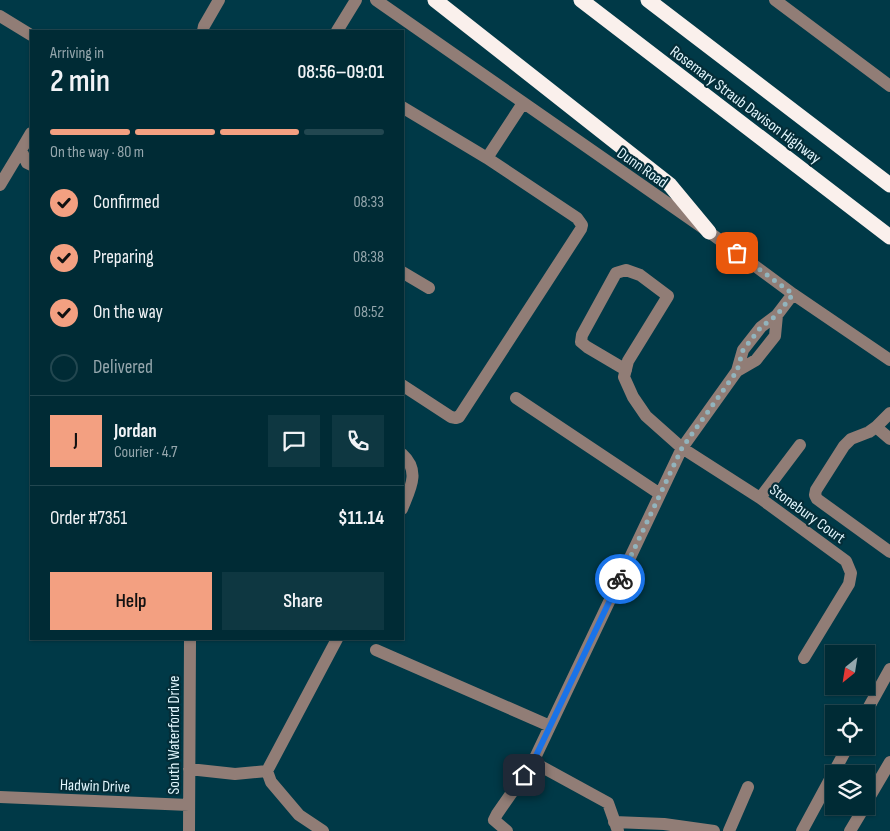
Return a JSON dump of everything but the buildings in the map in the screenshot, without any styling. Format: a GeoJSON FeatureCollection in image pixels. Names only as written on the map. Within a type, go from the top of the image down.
{"type":"FeatureCollection","features":[{"type":"Feature","properties":{"kind":"highway"},"geometry":{"type":"LineString","coordinates":[[435,0],[670,185],[709,232]]}},
{"type":"Feature","properties":{"kind":"highway","name":"Rosemary Straub Davison Highway"},"geometry":{"type":"LineString","coordinates":[[581,0],[890,236]]}},
{"type":"Feature","properties":{"kind":"highway","name":"Rosemary Straub Davison Highway"},"geometry":{"type":"LineString","coordinates":[[648,0],[890,184]]}},
{"type":"Feature","properties":{"kind":"street"},"geometry":{"type":"LineString","coordinates":[[338,30],[356,0]]}},
{"type":"Feature","properties":{"kind":"street","name":"Dunn Road"},"geometry":{"type":"LineString","coordinates":[[376,0],[709,232],[793,294],[890,360]]}},
{"type":"Feature","properties":{"kind":"street"},"geometry":{"type":"LineString","coordinates":[[775,0],[890,86]]}},
{"type":"Feature","properties":{"kind":"street"},"geometry":{"type":"LineString","coordinates":[[203,30],[217,1]]}},
{"type":"Feature","properties":{"kind":"street"},"geometry":{"type":"LineString","coordinates":[[0,16],[30,34]]}},
{"type":"Feature","properties":{"kind":"street"},"geometry":{"type":"LineString","coordinates":[[487,158],[523,103]]}},
{"type":"Feature","properties":{"kind":"street"},"geometry":{"type":"LineString","coordinates":[[404,108],[487,158],[577,218],[582,225],[459,417],[452,416],[404,386]]}},
{"type":"Feature","properties":{"kind":"street"},"geometry":{"type":"LineString","coordinates":[[0,184],[30,135]]}},
{"type":"Feature","properties":{"kind":"street"},"geometry":{"type":"LineString","coordinates":[[21,150],[30,165]]}},
{"type":"Feature","properties":{"kind":"street"},"geometry":{"type":"LineString","coordinates":[[626,270],[640,275],[668,296],[628,361],[626,370],[581,342],[582,336],[616,273],[626,270]]}},
{"type":"Feature","properties":{"kind":"street"},"geometry":{"type":"LineString","coordinates":[[404,273],[429,288]]}},
{"type":"Feature","properties":{"kind":"street"},"geometry":{"type":"LineString","coordinates":[[507,831],[494,820],[533,762],[682,448],[737,371],[743,350],[761,327],[777,315],[793,294]]}},
{"type":"Feature","properties":{"kind":"street","name":"Stonebury Court"},"geometry":{"type":"LineString","coordinates":[[626,370],[624,377],[633,397],[646,416],[682,448],[760,498],[846,561],[851,573],[849,584],[804,658]]}},
{"type":"Feature","properties":{"kind":"street"},"geometry":{"type":"LineString","coordinates":[[516,398],[660,494]]}},
{"type":"Feature","properties":{"kind":"street"},"geometry":{"type":"LineString","coordinates":[[890,413],[872,430],[851,439],[844,446],[815,494],[817,499],[890,552]]}},
{"type":"Feature","properties":{"kind":"street"},"geometry":{"type":"LineString","coordinates":[[872,430],[890,439]]}},
{"type":"Feature","properties":{"kind":"street"},"geometry":{"type":"LineString","coordinates":[[760,498],[800,445]]}},
{"type":"Feature","properties":{"kind":"street"},"geometry":{"type":"LineString","coordinates":[[404,456],[410,460],[414,478],[404,504]]}},
{"type":"Feature","properties":{"kind":"street","name":"South Waterford Drive"},"geometry":{"type":"LineString","coordinates":[[189,831],[190,640]]}},
{"type":"Feature","properties":{"kind":"street"},"geometry":{"type":"LineString","coordinates":[[324,831],[299,815],[271,782],[267,771],[336,640]]}},
{"type":"Feature","properties":{"kind":"street"},"geometry":{"type":"LineString","coordinates":[[376,650],[550,726]]}},
{"type":"Feature","properties":{"kind":"street"},"geometry":{"type":"LineString","coordinates":[[870,705],[890,669]]}},
{"type":"Feature","properties":{"kind":"street"},"geometry":{"type":"LineString","coordinates":[[802,831],[843,755]]}},
{"type":"Feature","properties":{"kind":"street"},"geometry":{"type":"LineString","coordinates":[[533,762],[608,803],[616,827],[664,824],[714,831]]}},
{"type":"Feature","properties":{"kind":"street"},"geometry":{"type":"LineString","coordinates":[[875,788],[890,762]]}},
{"type":"Feature","properties":{"kind":"street"},"geometry":{"type":"LineString","coordinates":[[189,769],[235,774],[267,771]]}},
{"type":"Feature","properties":{"kind":"street"},"geometry":{"type":"LineString","coordinates":[[729,831],[748,787]]}},
{"type":"Feature","properties":{"kind":"street","name":"Hadwin Drive"},"geometry":{"type":"LineString","coordinates":[[0,797],[189,805]]}},
{"type":"Feature","properties":{"kind":"street"},"geometry":{"type":"LineString","coordinates":[[850,831],[859,815]]}},
{"type":"Feature","properties":{"kind":"way so far"},"geometry":{"type":"LineString","coordinates":[[620,579],[682,448],[737,371],[743,350],[761,327],[777,315],[793,294],[737,253]]}},
{"type":"Feature","properties":{"kind":"route"},"geometry":{"type":"LineString","coordinates":[[524,775],[533,762],[620,579]]}}]}
